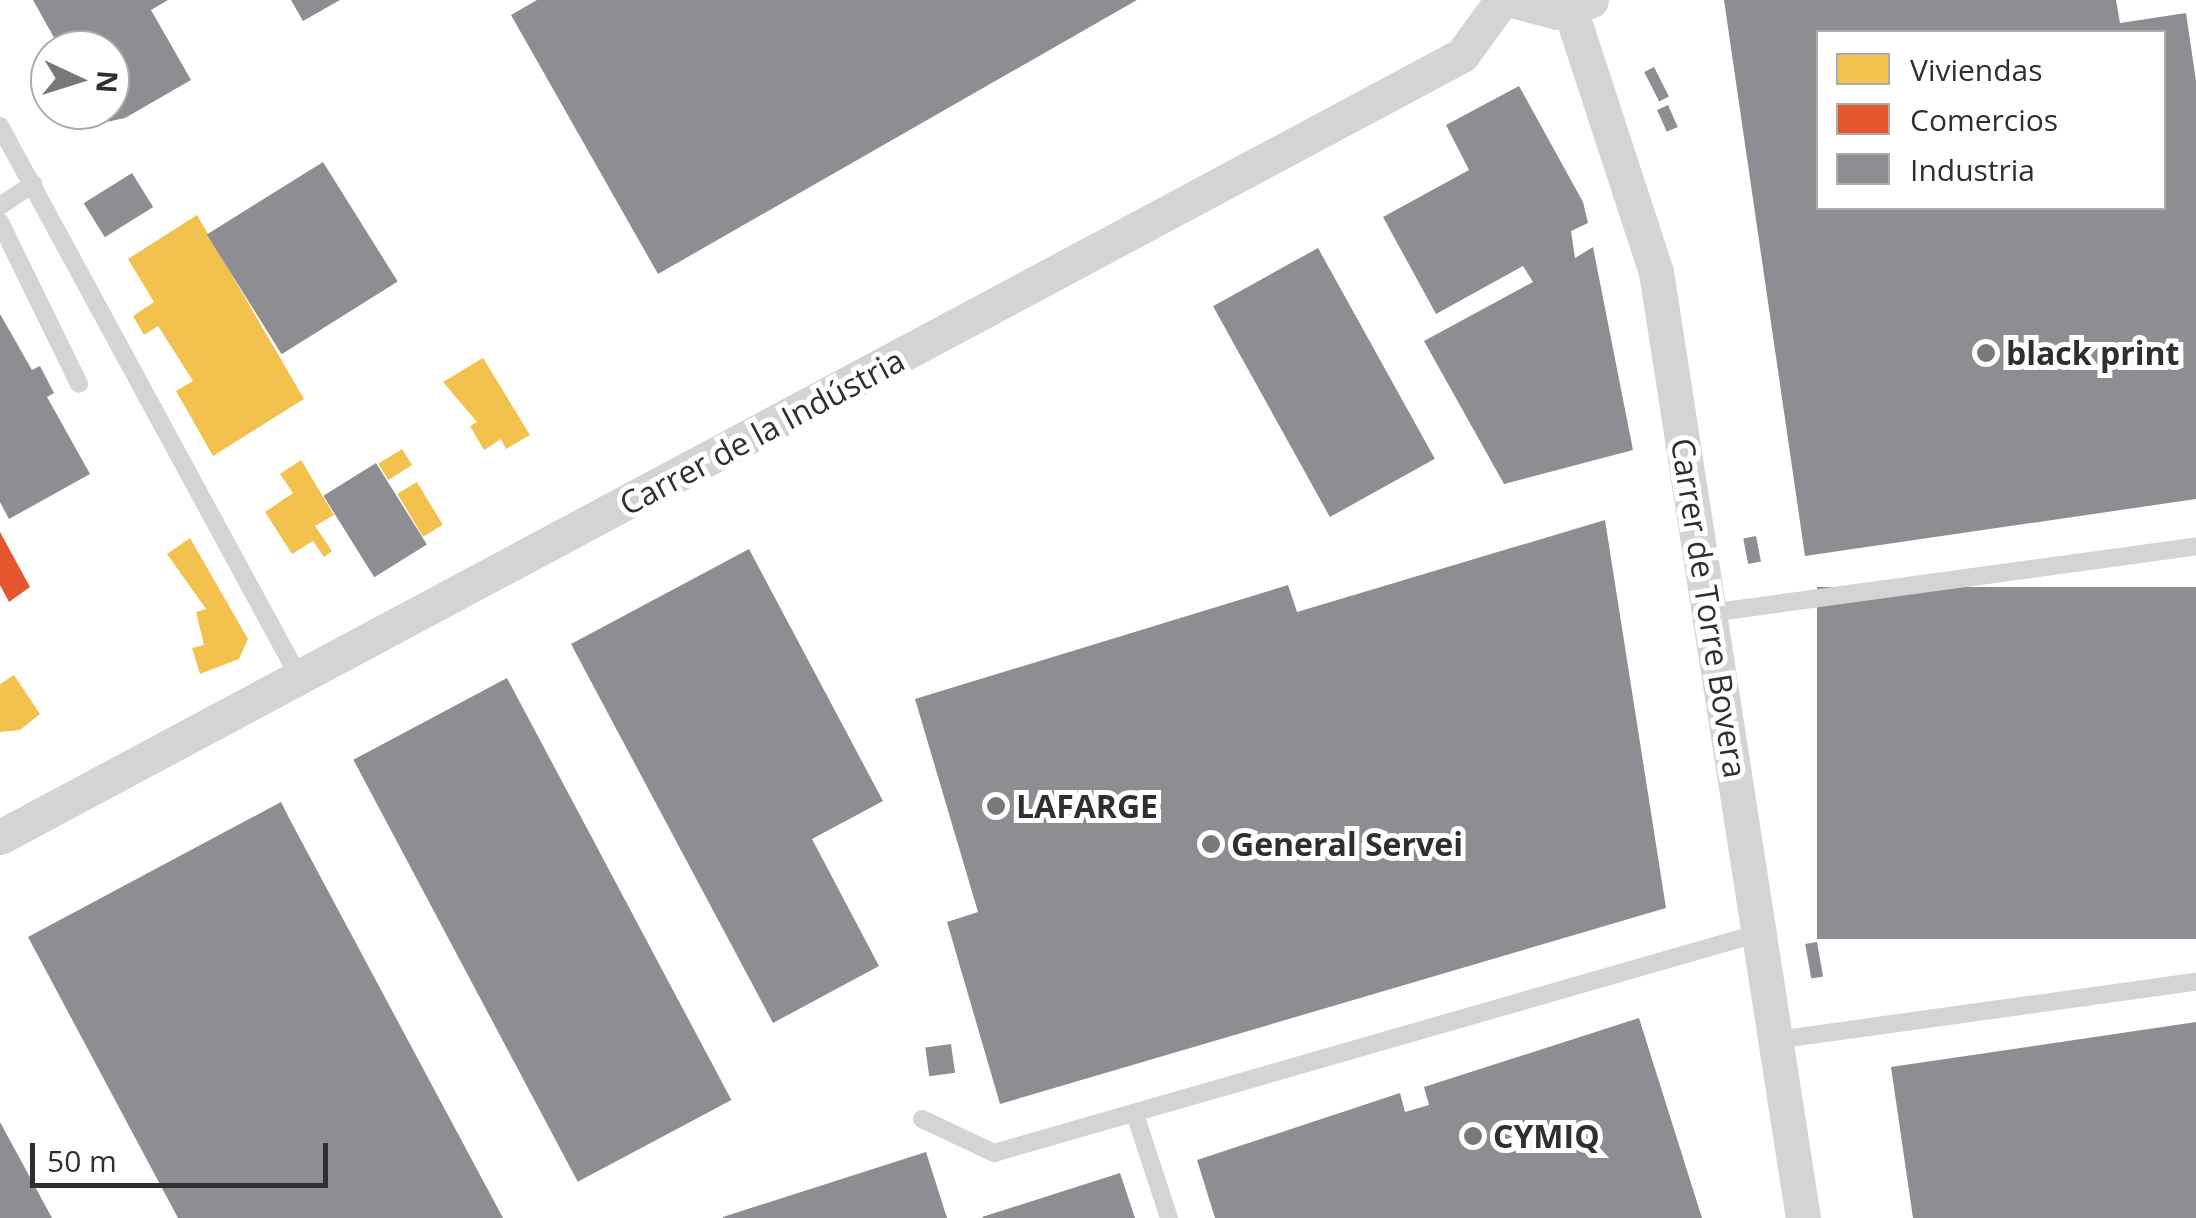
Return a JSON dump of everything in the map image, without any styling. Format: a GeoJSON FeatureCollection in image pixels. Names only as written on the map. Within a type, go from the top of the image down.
{"type":"FeatureCollection","features":[{"type":"Feature","properties":{"kind":"street","name":"Carrer de la Indústria"},"geometry":{"type":"LineString","coordinates":[[0,837],[1462,55],[1502,0]]}},
{"type":"Feature","properties":{"kind":"street"},"geometry":{"type":"LineString","coordinates":[[1512,0],[1543,11],[1581,4]]}},
{"type":"Feature","properties":{"kind":"street","name":"Carrer de Torre Bovera"},"geometry":{"type":"LineString","coordinates":[[1581,4],[1656,272],[1804,1218]]}},
{"type":"Feature","properties":{"kind":"lane"},"geometry":{"type":"LineString","coordinates":[[0,126],[300,679]]}},
{"type":"Feature","properties":{"kind":"lane"},"geometry":{"type":"LineString","coordinates":[[0,206],[33,184]]}},
{"type":"Feature","properties":{"kind":"lane"},"geometry":{"type":"LineString","coordinates":[[0,222],[79,384]]}},
{"type":"Feature","properties":{"kind":"lane"},"geometry":{"type":"LineString","coordinates":[[1710,613],[2196,546]]}},
{"type":"Feature","properties":{"kind":"lane"},"geometry":{"type":"LineString","coordinates":[[922,1119],[994,1154],[1136,1117],[1759,933]]}},
{"type":"Feature","properties":{"kind":"lane"},"geometry":{"type":"LineString","coordinates":[[1776,1040],[2196,982]]}},
{"type":"Feature","properties":{"kind":"lane"},"geometry":{"type":"LineString","coordinates":[[1136,1117],[1169,1218]]}},
{"type":"Feature","properties":{"kind":"building: Viviendas"},"geometry":{"type":"Polygon","coordinates":[[[197,215],[304,399],[213,456],[176,391],[193,381],[158,326],[144,335],[133,316],[154,302],[128,259],[197,215]]]}},
{"type":"Feature","properties":{"kind":"building: Viviendas"},"geometry":{"type":"Polygon","coordinates":[[[483,358],[530,435],[506,449],[501,439],[484,450],[470,426],[477,422],[443,382],[483,358]]]}},
{"type":"Feature","properties":{"kind":"building: Viviendas"},"geometry":{"type":"Polygon","coordinates":[[[402,449],[412,465],[388,480],[378,464],[402,449]]]}},
{"type":"Feature","properties":{"kind":"building: Viviendas"},"geometry":{"type":"Polygon","coordinates":[[[301,460],[334,515],[315,526],[332,551],[324,557],[313,541],[292,554],[265,512],[293,493],[280,474],[301,460]]]}},
{"type":"Feature","properties":{"kind":"building: Viviendas"},"geometry":{"type":"Polygon","coordinates":[[[417,482],[443,525],[423,537],[397,494],[417,482]]]}},
{"type":"Feature","properties":{"kind":"building: Viviendas"},"geometry":{"type":"Polygon","coordinates":[[[190,538],[248,639],[239,659],[200,674],[192,648],[204,645],[196,612],[206,609],[167,554],[190,538]]]}},
{"type":"Feature","properties":{"kind":"building: Viviendas"},"geometry":{"type":"Polygon","coordinates":[[[14,675],[40,714],[20,730],[0,732],[0,684],[14,675]]]}},
{"type":"Feature","properties":{"kind":"building: Comercios"},"geometry":{"type":"Polygon","coordinates":[[[0,532],[30,587],[9,602],[0,585],[0,532]]]}},
{"type":"Feature","properties":{"kind":"building: Industria"},"geometry":{"type":"Polygon","coordinates":[[[33,0],[168,0],[151,10],[191,80],[130,115],[130,30],[50,30],[33,0]]]}},
{"type":"Feature","properties":{"kind":"building: Industria"},"geometry":{"type":"Polygon","coordinates":[[[291,0],[340,0],[303,21],[291,0]]]}},
{"type":"Feature","properties":{"kind":"building: Industria"},"geometry":{"type":"Polygon","coordinates":[[[537,0],[1137,0],[658,274],[511,15],[537,0]]]}},
{"type":"Feature","properties":{"kind":"building: Industria","name":"black print"},"geometry":{"type":"Polygon","coordinates":[[[1724,0],[2116,0],[2120,23],[2186,13],[2196,81],[2196,499],[1805,556],[1724,0]]]}},
{"type":"Feature","properties":{"kind":"building: Industria"},"geometry":{"type":"Polygon","coordinates":[[[1654,67],[1669,96],[1659,101],[1644,72],[1654,67]]]}},
{"type":"Feature","properties":{"kind":"building: Industria"},"geometry":{"type":"Polygon","coordinates":[[[1519,86],[1583,202],[1588,223],[1571,231],[1575,258],[1593,247],[1633,450],[1504,484],[1424,341],[1533,282],[1523,266],[1436,314],[1383,217],[1469,170],[1446,125],[1519,86]]]}},
{"type":"Feature","properties":{"kind":"building: Industria"},"geometry":{"type":"Polygon","coordinates":[[[1668,105],[1678,127],[1667,132],[1657,110],[1668,105]]]}},
{"type":"Feature","properties":{"kind":"building: Industria"},"geometry":{"type":"Polygon","coordinates":[[[323,162],[398,282],[282,354],[207,235],[323,162]]]}},
{"type":"Feature","properties":{"kind":"building: Industria"},"geometry":{"type":"Polygon","coordinates":[[[132,173],[153,207],[105,237],[84,203],[132,173]]]}},
{"type":"Feature","properties":{"kind":"building: Industria"},"geometry":{"type":"Polygon","coordinates":[[[1318,248],[1435,459],[1330,517],[1213,306],[1318,248]]]}},
{"type":"Feature","properties":{"kind":"building: Industria"},"geometry":{"type":"Polygon","coordinates":[[[0,314],[32,370],[40,366],[54,393],[47,397],[90,474],[9,519],[0,502],[0,314]]]}},
{"type":"Feature","properties":{"kind":"building: Industria"},"geometry":{"type":"Polygon","coordinates":[[[376,463],[427,544],[374,577],[323,496],[376,463]]]}},
{"type":"Feature","properties":{"kind":"building: Industria"},"geometry":{"type":"Polygon","coordinates":[[[1605,520],[1666,908],[1000,1104],[947,922],[978,912],[915,699],[1288,585],[1297,612],[1605,520]]]}},
{"type":"Feature","properties":{"kind":"building: Industria"},"geometry":{"type":"Polygon","coordinates":[[[1756,536],[1761,562],[1748,564],[1743,538],[1756,536]]]}},
{"type":"Feature","properties":{"kind":"building: Industria"},"geometry":{"type":"Polygon","coordinates":[[[749,549],[883,801],[812,839],[879,966],[773,1023],[571,644],[749,549]]]}},
{"type":"Feature","properties":{"kind":"building: Industria"},"geometry":{"type":"Polygon","coordinates":[[[1817,587],[2196,587],[2196,939],[1817,939],[1817,587]]]}},
{"type":"Feature","properties":{"kind":"building: Industria"},"geometry":{"type":"Polygon","coordinates":[[[507,678],[731,1100],[578,1182],[353,760],[507,678]]]}},
{"type":"Feature","properties":{"kind":"building: Industria"},"geometry":{"type":"Polygon","coordinates":[[[281,802],[503,1218],[178,1218],[28,937],[281,802]]]}},
{"type":"Feature","properties":{"kind":"building: Industria"},"geometry":{"type":"Polygon","coordinates":[[[1817,942],[1823,976],[1811,979],[1805,944],[1817,942]]]}},
{"type":"Feature","properties":{"kind":"building: Industria","name":"CYMIQ"},"geometry":{"type":"Polygon","coordinates":[[[1639,1018],[1702,1218],[1215,1218],[1197,1160],[1400,1093],[1405,1112],[1429,1105],[1424,1087],[1639,1018]]]}},
{"type":"Feature","properties":{"kind":"building: Industria"},"geometry":{"type":"Polygon","coordinates":[[[2196,1022],[2196,1218],[1913,1218],[1891,1067],[2196,1022]]]}},
{"type":"Feature","properties":{"kind":"building: Industria"},"geometry":{"type":"Polygon","coordinates":[[[951,1044],[955,1073],[929,1076],[925,1048],[951,1044]]]}},
{"type":"Feature","properties":{"kind":"building: Industria"},"geometry":{"type":"Polygon","coordinates":[[[0,1122],[52,1218],[0,1218],[0,1122]]]}},
{"type":"Feature","properties":{"kind":"building: Industria"},"geometry":{"type":"Polygon","coordinates":[[[926,1152],[947,1218],[723,1218],[723,1217],[926,1152]]]}},
{"type":"Feature","properties":{"kind":"building: Industria"},"geometry":{"type":"Polygon","coordinates":[[[1120,1173],[1135,1218],[982,1217],[1120,1173]]]}},
{"type":"Feature","properties":{"kind":"place","name":"black print"},"geometry":{"type":"Point","coordinates":[1986,353]}},
{"type":"Feature","properties":{"kind":"place","name":"LAFARGE"},"geometry":{"type":"Point","coordinates":[996,806]}},
{"type":"Feature","properties":{"kind":"place","name":"General Servei"},"geometry":{"type":"Point","coordinates":[1211,844]}},
{"type":"Feature","properties":{"kind":"place","name":"CYMIQ"},"geometry":{"type":"Point","coordinates":[1473,1136]}}]}
